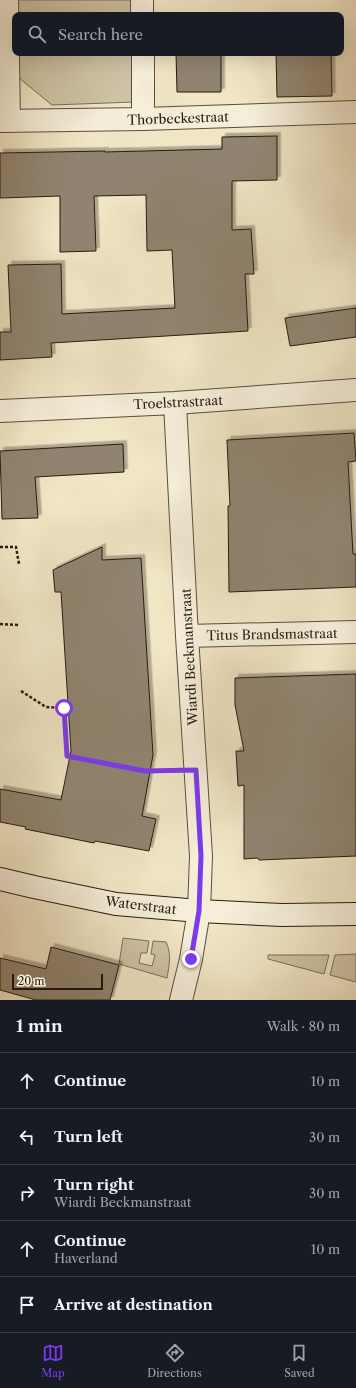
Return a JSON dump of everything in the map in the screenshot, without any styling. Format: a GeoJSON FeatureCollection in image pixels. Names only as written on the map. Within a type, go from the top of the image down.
{"type":"FeatureCollection","features":[{"type":"Feature","properties":{"kind":"street"},"geometry":{"type":"LineString","coordinates":[[4,121],[7,0]]}},
{"type":"Feature","properties":{"kind":"street"},"geometry":{"type":"LineString","coordinates":[[142,0],[142,12]]}},
{"type":"Feature","properties":{"kind":"street"},"geometry":{"type":"LineString","coordinates":[[142,56],[143,119]]}},
{"type":"Feature","properties":{"kind":"street","name":"Thorbeckestraat"},"geometry":{"type":"LineString","coordinates":[[4,121],[143,119],[356,112]]}},
{"type":"Feature","properties":{"kind":"street","name":"Troelstrastraat"},"geometry":{"type":"LineString","coordinates":[[0,411],[175,403],[356,390]]}},
{"type":"Feature","properties":{"kind":"street","name":"Wiardi Beckmanstraat"},"geometry":{"type":"LineString","coordinates":[[175,403],[187,636],[201,856],[199,911],[191,959],[181,1000]]}},
{"type":"Feature","properties":{"kind":"street","name":"Titus Brandsmastraat"},"geometry":{"type":"LineString","coordinates":[[187,636],[356,632]]}},
{"type":"Feature","properties":{"kind":"street","name":"Waterstraat"},"geometry":{"type":"LineString","coordinates":[[0,879],[116,904],[199,911],[282,915],[356,914]]}},
{"type":"Feature","properties":{"kind":"path"},"geometry":{"type":"LineString","coordinates":[[0,547],[16,547],[19,564]]}},
{"type":"Feature","properties":{"kind":"path"},"geometry":{"type":"LineString","coordinates":[[0,624],[20,625]]}},
{"type":"Feature","properties":{"kind":"path"},"geometry":{"type":"LineString","coordinates":[[21,691],[46,707],[64,708],[67,756],[145,771],[196,770]]}},
{"type":"Feature","properties":{"kind":"shaded area"},"geometry":{"type":"Polygon","coordinates":[[[17,0],[131,0],[132,12],[17,12],[17,0]]]}},
{"type":"Feature","properties":{"kind":"shaded area"},"geometry":{"type":"Polygon","coordinates":[[[18,56],[133,56],[135,102],[52,105],[19,78],[18,56]]]}},
{"type":"Feature","properties":{"kind":"shaded area"},"geometry":{"type":"Polygon","coordinates":[[[123,938],[149,941],[147,953],[141,953],[139,963],[152,966],[155,955],[151,954],[153,941],[166,942],[169,956],[167,978],[119,964],[123,938]]]}},
{"type":"Feature","properties":{"kind":"shaded area"},"geometry":{"type":"Polygon","coordinates":[[[356,954],[356,982],[330,975],[335,955],[356,954]]]}},
{"type":"Feature","properties":{"kind":"shaded area"},"geometry":{"type":"Polygon","coordinates":[[[268,955],[329,955],[324,974],[268,959],[268,955]]]}},
{"type":"Feature","properties":{"kind":"building"},"geometry":{"type":"Polygon","coordinates":[[[176,56],[221,56],[221,92],[177,92],[176,56]]]}},
{"type":"Feature","properties":{"kind":"building"},"geometry":{"type":"Polygon","coordinates":[[[276,56],[331,56],[332,96],[277,97],[276,56]]]}},
{"type":"Feature","properties":{"kind":"building"},"geometry":{"type":"Polygon","coordinates":[[[277,136],[277,180],[232,181],[232,230],[251,229],[254,274],[245,274],[248,331],[51,343],[52,357],[0,360],[0,332],[11,332],[8,265],[61,264],[62,314],[175,308],[172,250],[147,251],[146,195],[94,196],[96,251],[60,252],[60,196],[0,198],[0,153],[222,149],[222,137],[277,136]]]}},
{"type":"Feature","properties":{"kind":"building"},"geometry":{"type":"Polygon","coordinates":[[[356,308],[356,337],[290,346],[285,318],[356,308]]]}},
{"type":"Feature","properties":{"kind":"building"},"geometry":{"type":"Polygon","coordinates":[[[354,433],[356,461],[348,462],[353,554],[356,554],[356,587],[229,592],[228,506],[230,506],[227,440],[354,433]]]}},
{"type":"Feature","properties":{"kind":"building"},"geometry":{"type":"Polygon","coordinates":[[[123,444],[124,472],[35,477],[38,518],[2,519],[0,451],[123,444]]]}},
{"type":"Feature","properties":{"kind":"building"},"geometry":{"type":"Polygon","coordinates":[[[102,547],[102,560],[141,558],[153,755],[142,816],[156,819],[149,851],[95,841],[94,843],[25,829],[26,827],[0,822],[0,789],[61,800],[71,751],[61,592],[55,592],[53,570],[102,547]]]}},
{"type":"Feature","properties":{"kind":"building"},"geometry":{"type":"Polygon","coordinates":[[[356,674],[356,856],[259,860],[258,858],[244,859],[244,785],[238,786],[236,751],[244,751],[235,705],[235,678],[356,674]]]}},
{"type":"Feature","properties":{"kind":"building"},"geometry":{"type":"Polygon","coordinates":[[[51,947],[119,965],[110,1000],[36,1000],[0,990],[0,958],[46,969],[51,947]]]}},
{"type":"Feature","properties":{"kind":"route"},"geometry":{"type":"LineString","coordinates":[[64,708],[67,756],[145,771],[196,770],[201,856],[199,911],[191,959]]}}]}
